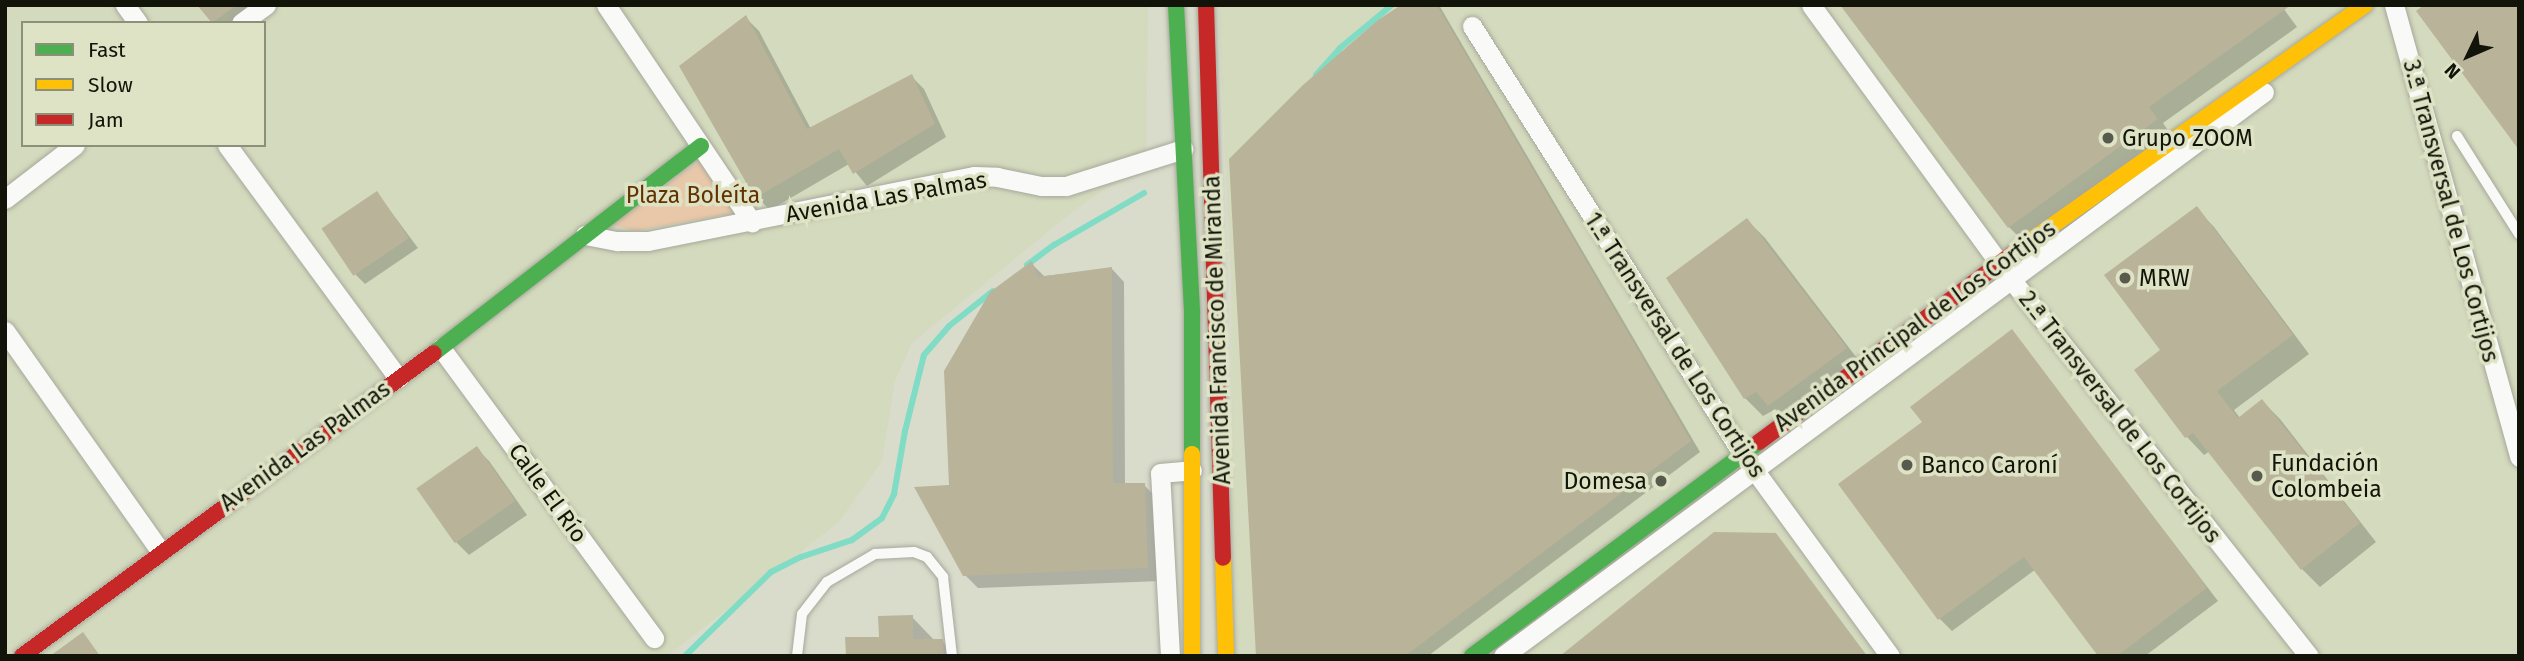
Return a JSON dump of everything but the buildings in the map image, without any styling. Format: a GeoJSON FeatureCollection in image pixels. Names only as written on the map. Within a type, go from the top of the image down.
{"type":"FeatureCollection","features":[{"type":"Feature","properties":{"kind":"street"},"geometry":{"type":"LineString","coordinates":[[125,5],[137,21]]}},
{"type":"Feature","properties":{"kind":"street"},"geometry":{"type":"LineString","coordinates":[[244,21],[266,5]]}},
{"type":"Feature","properties":{"kind":"street"},"geometry":{"type":"LineString","coordinates":[[606,5],[752,222]]}},
{"type":"Feature","properties":{"kind":"street","name":"Avenida Francisco de Miranda"},"geometry":{"type":"LineString","coordinates":[[1176,5],[1192,314],[1192,656]]}},
{"type":"Feature","properties":{"kind":"street","name":"Avenida Francisco de Miranda"},"geometry":{"type":"LineString","coordinates":[[1206,5],[1226,656]]}},
{"type":"Feature","properties":{"kind":"street","name":"2.ª Transversal de Los Cortijos"},"geometry":{"type":"LineString","coordinates":[[1811,5],[2011,279],[2309,656]]}},
{"type":"Feature","properties":{"kind":"street","name":"Avenida Principal de Los Cortijos"},"geometry":{"type":"LineString","coordinates":[[1472,656],[2000,262],[2365,5]]}},
{"type":"Feature","properties":{"kind":"street","name":"Avenida Principal de Los Cortijos"},"geometry":{"type":"LineString","coordinates":[[1503,656],[2383,5]]}},
{"type":"Feature","properties":{"kind":"street","name":"3.ª Transversal de Los Cortijos"},"geometry":{"type":"LineString","coordinates":[[2394,5],[2519,457]]}},
{"type":"Feature","properties":{"kind":"street","name":"1.ª Transversal de Los Cortijos"},"geometry":{"type":"LineString","coordinates":[[1472,26],[1742,453],[1890,656]]}},
{"type":"Feature","properties":{"kind":"street","name":"Avenida Las Palmas"},"geometry":{"type":"LineString","coordinates":[[25,655],[160,551],[441,348],[701,146]]}},
{"type":"Feature","properties":{"kind":"street"},"geometry":{"type":"LineString","coordinates":[[5,199],[72,147]]}},
{"type":"Feature","properties":{"kind":"street"},"geometry":{"type":"LineString","coordinates":[[228,147],[398,378]]}},
{"type":"Feature","properties":{"kind":"street","name":"Avenida Las Palmas"},"geometry":{"type":"LineString","coordinates":[[585,235],[617,241],[648,241],[974,176],[998,177],[1041,186],[1066,186],[1183,149]]}},
{"type":"Feature","properties":{"kind":"street"},"geometry":{"type":"LineString","coordinates":[[5,331],[160,551]]}},
{"type":"Feature","properties":{"kind":"street","name":"Calle El Río"},"geometry":{"type":"LineString","coordinates":[[441,348],[654,638]]}},
{"type":"Feature","properties":{"kind":"street","name":"Avenida Francisco de Miranda"},"geometry":{"type":"LineString","coordinates":[[1170,656],[1160,473],[1192,470]]}},
{"type":"Feature","properties":{"kind":"lane"},"geometry":{"type":"LineString","coordinates":[[2458,136],[2519,233]]}},
{"type":"Feature","properties":{"kind":"lane"},"geometry":{"type":"LineString","coordinates":[[797,656],[803,614],[827,582],[875,554],[914,552],[927,558],[943,578],[952,656]]}},
{"type":"Feature","properties":{"kind":"shaded area"},"geometry":{"type":"Polygon","coordinates":[[[5,5],[1148,5],[1146,172],[1105,189],[1072,212],[912,343],[895,381],[882,461],[839,522],[667,656],[5,656],[5,5]]]}},
{"type":"Feature","properties":{"kind":"shaded area"},"geometry":{"type":"Polygon","coordinates":[[[1218,5],[2519,5],[2519,656],[1233,656],[1231,281],[1218,5]]]}},
{"type":"Feature","properties":{"kind":"green space","name":"Plaza Boleíta"},"geometry":{"type":"Polygon","coordinates":[[[699,162],[735,213],[636,231],[609,224],[699,162]]]}},
{"type":"Feature","properties":{"kind":"waterway"},"geometry":{"type":"LineString","coordinates":[[1316,75],[1340,48],[1392,5]]}},
{"type":"Feature","properties":{"kind":"waterway"},"geometry":{"type":"LineString","coordinates":[[1027,265],[1054,245],[1144,193]]}},
{"type":"Feature","properties":{"kind":"waterway"},"geometry":{"type":"LineString","coordinates":[[685,656],[771,572],[801,557],[852,540],[882,518],[894,494],[905,431],[924,355],[949,326],[993,291]]}},
{"type":"Feature","properties":{"kind":"traffic: fast"},"geometry":{"type":"LineString","coordinates":[[1176,5],[1192,314],[1192,454]]}},
{"type":"Feature","properties":{"kind":"traffic: fast"},"geometry":{"type":"LineString","coordinates":[[434,353],[701,146]]}},
{"type":"Feature","properties":{"kind":"traffic: fast"},"geometry":{"type":"LineString","coordinates":[[1472,656],[1759,442]]}},
{"type":"Feature","properties":{"kind":"traffic: slow"},"geometry":{"type":"LineString","coordinates":[[2026,244],[2365,5]]}},
{"type":"Feature","properties":{"kind":"traffic: slow"},"geometry":{"type":"LineString","coordinates":[[1192,454],[1192,656]]}},
{"type":"Feature","properties":{"kind":"traffic: slow"},"geometry":{"type":"LineString","coordinates":[[1223,558],[1226,656]]}},
{"type":"Feature","properties":{"kind":"traffic: jam"},"geometry":{"type":"LineString","coordinates":[[1206,5],[1223,558]]}},
{"type":"Feature","properties":{"kind":"traffic: jam"},"geometry":{"type":"LineString","coordinates":[[1759,442],[2026,244]]}},
{"type":"Feature","properties":{"kind":"traffic: jam"},"geometry":{"type":"LineString","coordinates":[[22,656],[434,353]]}},
{"type":"Feature","properties":{"kind":"place","name":"Grupo ZOOM"},"geometry":{"type":"Point","coordinates":[2108,138]}},
{"type":"Feature","properties":{"kind":"place","name":"MRW"},"geometry":{"type":"Point","coordinates":[2125,278]}},
{"type":"Feature","properties":{"kind":"place","name":"Banco Caroní"},"geometry":{"type":"Point","coordinates":[1907,465]}},
{"type":"Feature","properties":{"kind":"place","name":"Fundación Colombeia"},"geometry":{"type":"Point","coordinates":[2257,476]}},
{"type":"Feature","properties":{"kind":"place","name":"Domesa"},"geometry":{"type":"Point","coordinates":[1661,481]}}]}
